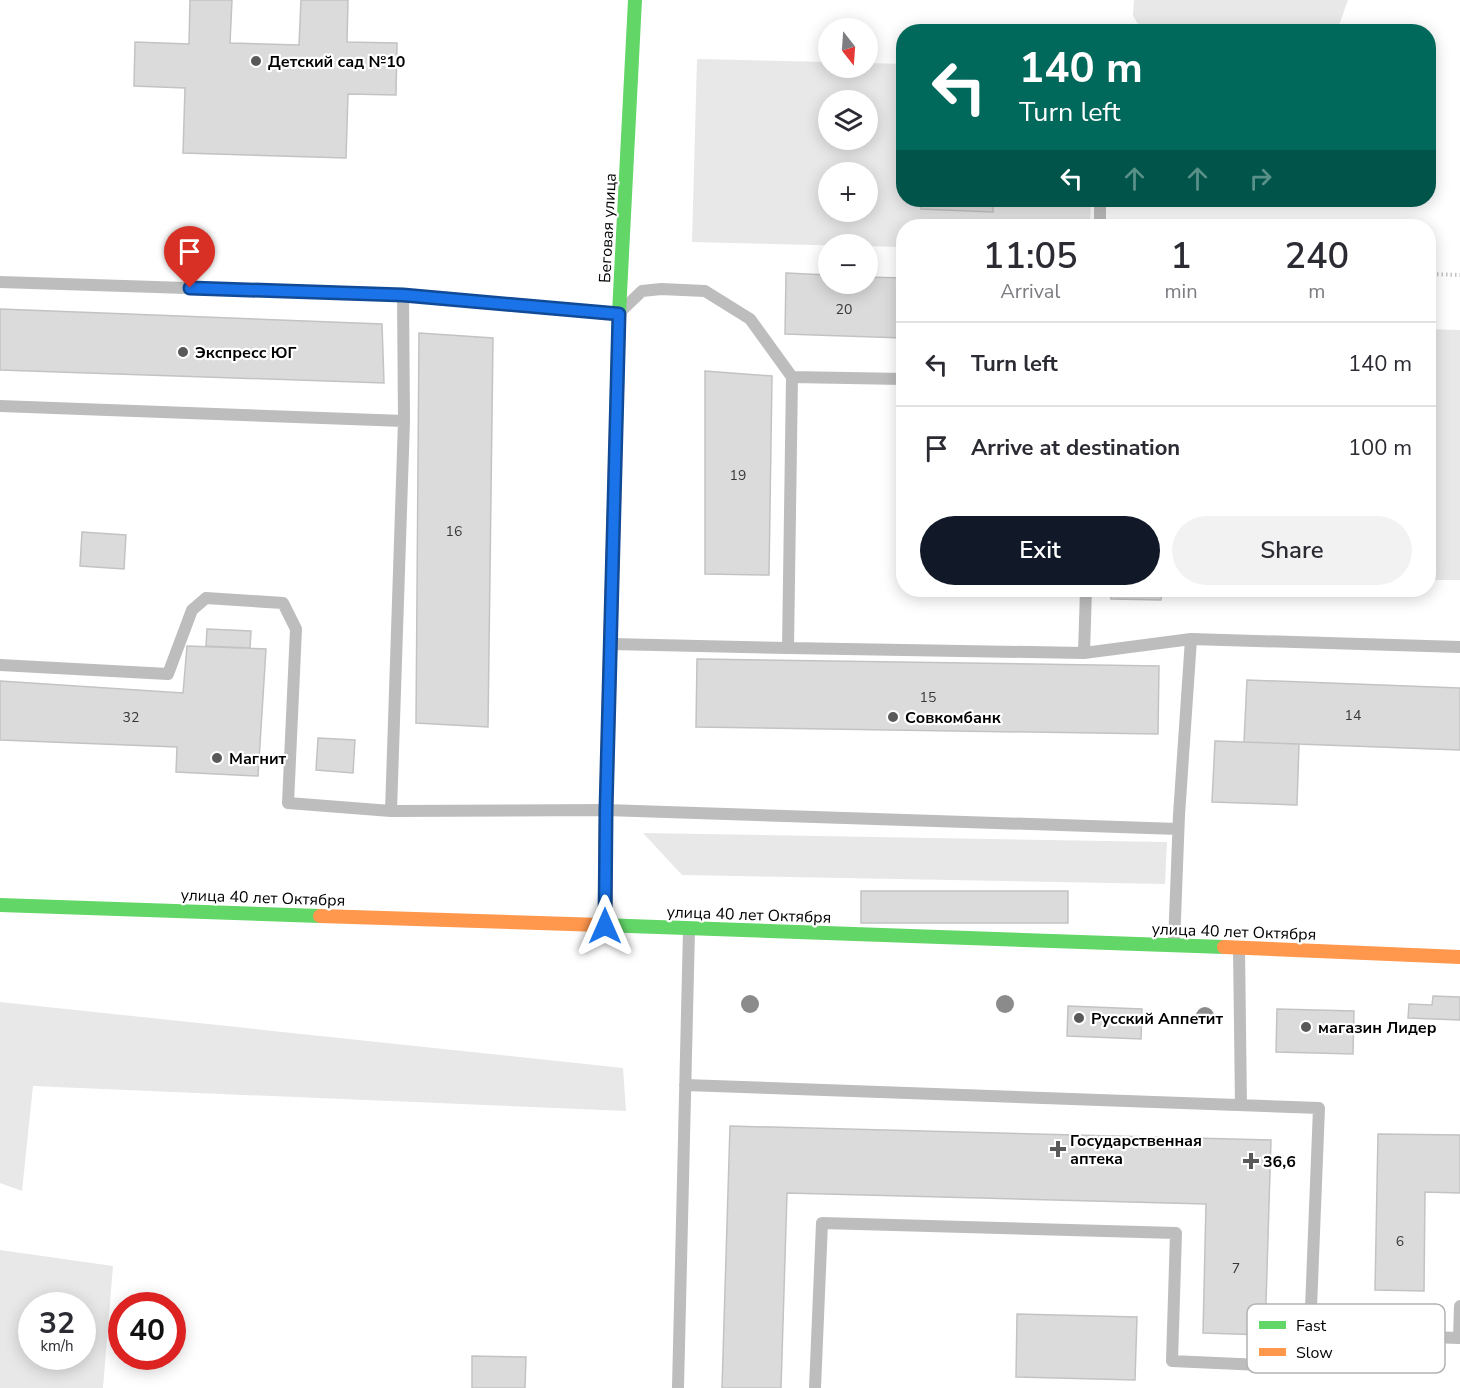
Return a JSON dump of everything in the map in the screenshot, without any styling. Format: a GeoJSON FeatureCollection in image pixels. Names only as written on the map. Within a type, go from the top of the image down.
{"type":"FeatureCollection","features":[{"type":"Feature","properties":{"kind":"street","name":"Беговая улица"},"geometry":{"type":"LineString","coordinates":[[605,926],[619,314],[635,0]]}},
{"type":"Feature","properties":{"kind":"street","name":"улица 40 лет Октября"},"geometry":{"type":"LineString","coordinates":[[0,905],[1239,947],[1460,957]]}},
{"type":"Feature","properties":{"kind":"lane"},"geometry":{"type":"LineString","coordinates":[[0,282],[403,295],[619,314],[642,291],[662,288],[705,291],[750,319],[792,377],[788,648]]}},
{"type":"Feature","properties":{"kind":"lane"},"geometry":{"type":"LineString","coordinates":[[391,811],[404,421],[403,295]]}},
{"type":"Feature","properties":{"kind":"lane"},"geometry":{"type":"LineString","coordinates":[[792,377],[896,379]]}},
{"type":"Feature","properties":{"kind":"lane"},"geometry":{"type":"LineString","coordinates":[[0,406],[404,421]]}},
{"type":"Feature","properties":{"kind":"lane"},"geometry":{"type":"LineString","coordinates":[[1084,653],[1086,597]]}},
{"type":"Feature","properties":{"kind":"lane"},"geometry":{"type":"LineString","coordinates":[[0,665],[168,674],[192,610],[206,598],[283,603],[296,629],[288,803],[391,811],[606,810],[1178,829]]}},
{"type":"Feature","properties":{"kind":"lane"},"geometry":{"type":"LineString","coordinates":[[611,644],[1084,653],[1191,639],[1460,647]]}},
{"type":"Feature","properties":{"kind":"lane"},"geometry":{"type":"LineString","coordinates":[[1174,945],[1178,829],[1191,639]]}},
{"type":"Feature","properties":{"kind":"lane"},"geometry":{"type":"LineString","coordinates":[[678,1388],[689,928]]}},
{"type":"Feature","properties":{"kind":"lane"},"geometry":{"type":"LineString","coordinates":[[1239,947],[1241,1105]]}},
{"type":"Feature","properties":{"kind":"lane"},"geometry":{"type":"LineString","coordinates":[[685,1084],[1319,1108],[1311,1304]]}},
{"type":"Feature","properties":{"kind":"lane"},"geometry":{"type":"LineString","coordinates":[[814,1388],[822,1223],[1176,1233],[1172,1361],[1247,1364]]}},
{"type":"Feature","properties":{"kind":"lane"},"geometry":{"type":"LineString","coordinates":[[1445,1338],[1459,1338],[1460,1306]]}},
{"type":"Feature","properties":{"kind":"path"},"geometry":{"type":"LineString","coordinates":[[1436,274],[1460,275]]}},
{"type":"Feature","properties":{"kind":"shaded area"},"geometry":{"type":"Polygon","coordinates":[[[1134,0],[1348,0],[1339,24],[1138,24],[1133,16],[1134,0]]]}},
{"type":"Feature","properties":{"kind":"shaded area"},"geometry":{"type":"Polygon","coordinates":[[[697,59],[818,62],[818,78],[878,78],[878,63],[896,64],[896,207],[1091,207],[1090,219],[896,219],[896,247],[878,246],[878,234],[818,234],[818,245],[692,242],[697,59]]]}},
{"type":"Feature","properties":{"kind":"shaded area"},"geometry":{"type":"Polygon","coordinates":[[[1436,329],[1460,330],[1460,580],[1436,580],[1436,329]]]}},
{"type":"Feature","properties":{"kind":"shaded area"},"geometry":{"type":"Polygon","coordinates":[[[643,833],[1167,842],[1165,884],[682,875],[643,833]]]}},
{"type":"Feature","properties":{"kind":"shaded area"},"geometry":{"type":"Polygon","coordinates":[[[0,1002],[623,1068],[626,1111],[33,1086],[22,1191],[0,1183],[0,1002]]]}},
{"type":"Feature","properties":{"kind":"shaded area"},"geometry":{"type":"Polygon","coordinates":[[[0,1250],[113,1266],[111,1292],[108,1292],[108,1327],[103,1388],[0,1388],[0,1250]]]}},
{"type":"Feature","properties":{"kind":"building"},"geometry":{"type":"Polygon","coordinates":[[[190,0],[232,0],[230,43],[299,45],[301,0],[348,0],[347,42],[397,43],[396,95],[348,94],[346,158],[183,153],[185,88],[134,86],[135,42],[189,44],[190,0]]]}},
{"type":"Feature","properties":{"kind":"building"},"geometry":{"type":"Polygon","coordinates":[[[921,207],[993,207],[993,212],[921,209],[921,207]]]}},
{"type":"Feature","properties":{"kind":"building"},"geometry":{"type":"Polygon","coordinates":[[[786,273],[818,275],[818,294],[878,294],[878,277],[896,278],[896,338],[785,334],[786,273]]]}},
{"type":"Feature","properties":{"kind":"building"},"geometry":{"type":"Polygon","coordinates":[[[0,309],[382,324],[384,383],[0,370],[0,309]]]}},
{"type":"Feature","properties":{"kind":"building"},"geometry":{"type":"Polygon","coordinates":[[[419,333],[493,338],[488,727],[416,723],[419,333]]]}},
{"type":"Feature","properties":{"kind":"building"},"geometry":{"type":"Polygon","coordinates":[[[705,371],[772,376],[769,575],[705,574],[705,371]]]}},
{"type":"Feature","properties":{"kind":"building"},"geometry":{"type":"Polygon","coordinates":[[[82,532],[126,535],[124,569],[80,566],[82,532]]]}},
{"type":"Feature","properties":{"kind":"building"},"geometry":{"type":"Polygon","coordinates":[[[1111,597],[1161,597],[1161,600],[1111,599],[1111,597]]]}},
{"type":"Feature","properties":{"kind":"building"},"geometry":{"type":"Polygon","coordinates":[[[207,629],[251,631],[250,648],[206,646],[207,629]]]}},
{"type":"Feature","properties":{"kind":"building"},"geometry":{"type":"Polygon","coordinates":[[[187,646],[266,649],[258,776],[176,772],[177,747],[0,740],[0,681],[183,693],[187,646]]]}},
{"type":"Feature","properties":{"kind":"building"},"geometry":{"type":"Polygon","coordinates":[[[697,659],[1159,666],[1158,734],[696,727],[697,659]]]}},
{"type":"Feature","properties":{"kind":"building"},"geometry":{"type":"Polygon","coordinates":[[[1247,680],[1460,688],[1460,750],[1244,742],[1247,680]]]}},
{"type":"Feature","properties":{"kind":"building"},"geometry":{"type":"Polygon","coordinates":[[[318,738],[355,740],[353,773],[316,770],[318,738]]]}},
{"type":"Feature","properties":{"kind":"building"},"geometry":{"type":"Polygon","coordinates":[[[1215,741],[1299,744],[1297,805],[1212,802],[1215,741]]]}},
{"type":"Feature","properties":{"kind":"building"},"geometry":{"type":"Polygon","coordinates":[[[861,891],[1068,891],[1068,923],[861,923],[861,891]]]}},
{"type":"Feature","properties":{"kind":"building"},"geometry":{"type":"Polygon","coordinates":[[[1433,996],[1460,997],[1460,1020],[1408,1018],[1409,1004],[1432,1005],[1433,996]]]}},
{"type":"Feature","properties":{"kind":"building"},"geometry":{"type":"Polygon","coordinates":[[[1068,1006],[1142,1009],[1141,1039],[1067,1036],[1068,1006]]]}},
{"type":"Feature","properties":{"kind":"building"},"geometry":{"type":"Polygon","coordinates":[[[1277,1009],[1354,1011],[1353,1054],[1276,1052],[1277,1009]]]}},
{"type":"Feature","properties":{"kind":"building"},"geometry":{"type":"Polygon","coordinates":[[[730,1126],[1271,1140],[1266,1304],[1247,1304],[1247,1334],[1203,1333],[1206,1204],[787,1193],[781,1388],[722,1388],[730,1126]]]}},
{"type":"Feature","properties":{"kind":"building"},"geometry":{"type":"Polygon","coordinates":[[[1378,1134],[1460,1135],[1460,1193],[1425,1192],[1424,1291],[1375,1290],[1378,1134]]]}},
{"type":"Feature","properties":{"kind":"building"},"geometry":{"type":"Polygon","coordinates":[[[1017,1314],[1137,1317],[1135,1380],[1016,1377],[1017,1314]]]}},
{"type":"Feature","properties":{"kind":"building"},"geometry":{"type":"Polygon","coordinates":[[[472,1356],[526,1357],[525,1388],[472,1388],[472,1356]]]}},
{"type":"Feature","properties":{"kind":"traffic: fast"},"geometry":{"type":"LineString","coordinates":[[616,427],[619,313],[635,0]]}},
{"type":"Feature","properties":{"kind":"traffic: fast"},"geometry":{"type":"LineString","coordinates":[[0,905],[320,916]]}},
{"type":"Feature","properties":{"kind":"traffic: fast"},"geometry":{"type":"LineString","coordinates":[[601,925],[1224,947]]}},
{"type":"Feature","properties":{"kind":"traffic: slow"},"geometry":{"type":"LineString","coordinates":[[605,926],[616,427]]}},
{"type":"Feature","properties":{"kind":"traffic: slow"},"geometry":{"type":"LineString","coordinates":[[320,916],[601,925]]}},
{"type":"Feature","properties":{"kind":"traffic: slow"},"geometry":{"type":"LineString","coordinates":[[1224,947],[1460,957]]}},
{"type":"Feature","properties":{"kind":"place","name":"Детский сад №10"},"geometry":{"type":"Point","coordinates":[256,61]}},
{"type":"Feature","properties":{"kind":"place","name":"Экспресс ЮГ"},"geometry":{"type":"Point","coordinates":[183,352]}},
{"type":"Feature","properties":{"kind":"place","name":"Совкомбанк"},"geometry":{"type":"Point","coordinates":[893,717]}},
{"type":"Feature","properties":{"kind":"place","name":"Магнит"},"geometry":{"type":"Point","coordinates":[217,758]}},
{"type":"Feature","properties":{"kind":"place","name":"Русский Аппетит"},"geometry":{"type":"Point","coordinates":[1079,1018]}},
{"type":"Feature","properties":{"kind":"place","name":"магазин Лидер"},"geometry":{"type":"Point","coordinates":[1306,1027]}},
{"type":"Feature","properties":{"kind":"place","name":"Государственная аптека"},"geometry":{"type":"Point","coordinates":[1058,1149]}},
{"type":"Feature","properties":{"kind":"place","name":"36,6"},"geometry":{"type":"Point","coordinates":[1251,1161]}},
{"type":"Feature","properties":{"kind":"route"},"geometry":{"type":"LineString","coordinates":[[190,288],[403,295],[619,314],[605,926]]}}]}
